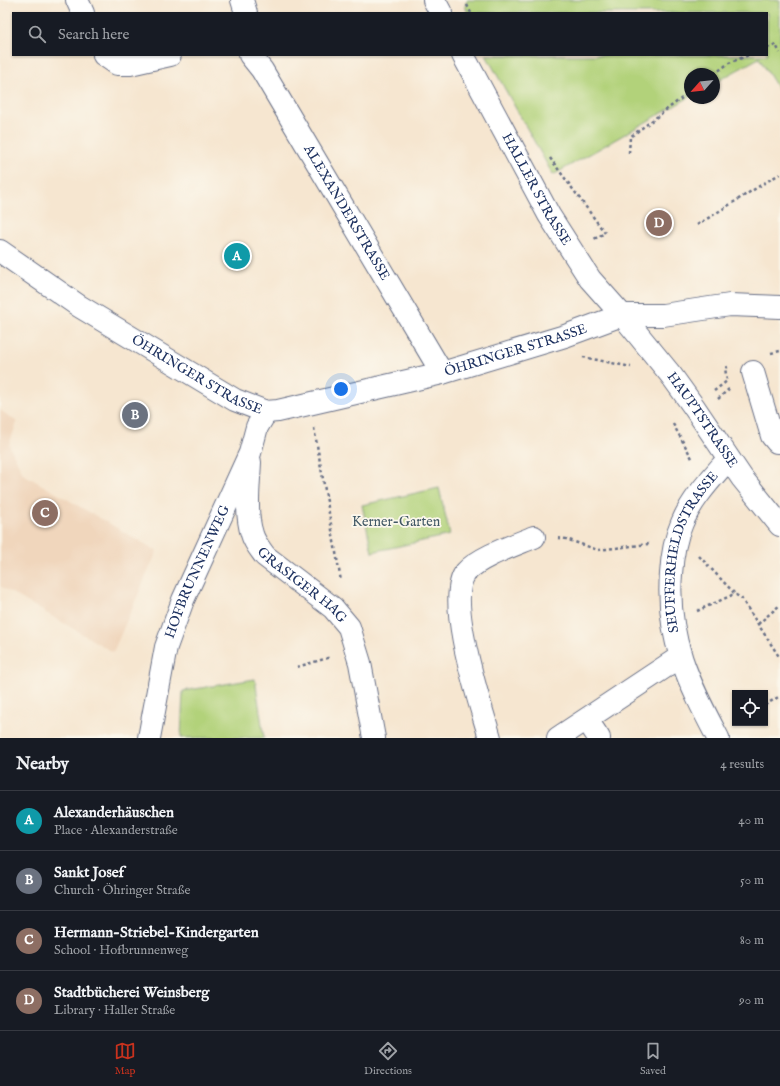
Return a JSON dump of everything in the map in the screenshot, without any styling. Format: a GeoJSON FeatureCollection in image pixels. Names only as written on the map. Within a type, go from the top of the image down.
{"type":"FeatureCollection","features":[{"type":"Feature","properties":{"kind":"street"},"geometry":{"type":"LineString","coordinates":[[77,0],[83,12]]}},
{"type":"Feature","properties":{"kind":"street"},"geometry":{"type":"LineString","coordinates":[[242,0],[246,12]]}},
{"type":"Feature","properties":{"kind":"street"},"geometry":{"type":"LineString","coordinates":[[434,0],[440,12]]}},
{"type":"Feature","properties":{"kind":"street"},"geometry":{"type":"LineString","coordinates":[[105,56],[117,64],[130,64],[166,56]]}},
{"type":"Feature","properties":{"kind":"street","name":"HALLER STRASSE"},"geometry":{"type":"LineString","coordinates":[[464,56],[549,215],[590,278],[622,315]]}},
{"type":"Feature","properties":{"kind":"street","name":"ALEXANDERSTRASSE"},"geometry":{"type":"LineString","coordinates":[[257,60],[442,373]]}},
{"type":"Feature","properties":{"kind":"street","name":"ÖHRINGER STRASSE"},"geometry":{"type":"LineString","coordinates":[[0,251],[79,306],[169,361],[235,400],[266,412],[284,410],[442,373],[565,336],[622,315]]}},
{"type":"Feature","properties":{"kind":"street"},"geometry":{"type":"LineString","coordinates":[[622,315],[663,315],[730,305],[780,307]]}},
{"type":"Feature","properties":{"kind":"street","name":"HAUPTSTRASSE"},"geometry":{"type":"LineString","coordinates":[[622,315],[671,375],[728,459],[780,525]]}},
{"type":"Feature","properties":{"kind":"street"},"geometry":{"type":"LineString","coordinates":[[753,372],[772,436],[777,442],[780,442]]}},
{"type":"Feature","properties":{"kind":"street","name":"HOFBRUNNENWEG"},"geometry":{"type":"LineString","coordinates":[[149,738],[166,647],[183,600],[250,453],[257,427],[266,412]]}},
{"type":"Feature","properties":{"kind":"street","name":"GRASIGER HAG"},"geometry":{"type":"LineString","coordinates":[[250,453],[249,516],[252,534],[258,547],[265,556],[333,608],[349,627],[360,663],[374,738]]}},
{"type":"Feature","properties":{"kind":"street","name":"SEUFFERHELDSTRASSE"},"geometry":{"type":"LineString","coordinates":[[718,738],[690,684],[680,657],[672,624],[670,591],[672,557],[682,524],[699,495],[728,459]]}},
{"type":"Feature","properties":{"kind":"street"},"geometry":{"type":"LineString","coordinates":[[490,738],[461,627],[458,598],[461,580],[466,572],[476,564],[534,537]]}},
{"type":"Feature","properties":{"kind":"street"},"geometry":{"type":"LineString","coordinates":[[558,738],[680,657]]}},
{"type":"Feature","properties":{"kind":"street"},"geometry":{"type":"LineString","coordinates":[[587,720],[598,738]]}},
{"type":"Feature","properties":{"kind":"path"},"geometry":{"type":"LineString","coordinates":[[464,0],[470,12]]}},
{"type":"Feature","properties":{"kind":"path"},"geometry":{"type":"LineString","coordinates":[[768,48],[776,44],[780,53]]}},
{"type":"Feature","properties":{"kind":"path"},"geometry":{"type":"LineString","coordinates":[[720,70],[729,63],[746,56]]}},
{"type":"Feature","properties":{"kind":"path"},"geometry":{"type":"LineString","coordinates":[[629,153],[630,137],[684,96]]}},
{"type":"Feature","properties":{"kind":"path"},"geometry":{"type":"LineString","coordinates":[[550,158],[605,233],[572,251]]}},
{"type":"Feature","properties":{"kind":"path"},"geometry":{"type":"LineString","coordinates":[[697,225],[780,174]]}},
{"type":"Feature","properties":{"kind":"path"},"geometry":{"type":"LineString","coordinates":[[581,357],[633,368]]}},
{"type":"Feature","properties":{"kind":"path"},"geometry":{"type":"LineString","coordinates":[[672,424],[694,462],[710,481]]}},
{"type":"Feature","properties":{"kind":"path"},"geometry":{"type":"LineString","coordinates":[[314,432],[341,582]]}},
{"type":"Feature","properties":{"kind":"path"},"geometry":{"type":"LineString","coordinates":[[679,535],[736,595],[741,598],[780,658]]}},
{"type":"Feature","properties":{"kind":"path"},"geometry":{"type":"LineString","coordinates":[[534,537],[566,539],[598,550],[650,543]]}},
{"type":"Feature","properties":{"kind":"path"},"geometry":{"type":"LineString","coordinates":[[721,600],[732,595],[736,595]]}},
{"type":"Feature","properties":{"kind":"path"},"geometry":{"type":"LineString","coordinates":[[758,624],[780,605]]}},
{"type":"Feature","properties":{"kind":"path"},"geometry":{"type":"LineString","coordinates":[[297,667],[356,649]]}},
{"type":"Feature","properties":{"kind":"path"},"geometry":{"type":"LineString","coordinates":[[768,703],[780,696]]}},
{"type":"Feature","properties":{"kind":"shaded area"},"geometry":{"type":"Polygon","coordinates":[[[0,410],[17,422],[9,445],[23,474],[157,551],[113,652],[0,586],[0,410]]]}},
{"type":"Feature","properties":{"kind":"green space"},"geometry":{"type":"Polygon","coordinates":[[[467,0],[780,0],[780,92],[759,58],[720,80],[720,68],[684,68],[684,100],[553,175],[487,56],[768,56],[768,12],[468,12],[465,6],[467,0]]]}},
{"type":"Feature","properties":{"kind":"green space","name":"Kerner-Garten"},"geometry":{"type":"Polygon","coordinates":[[[439,488],[450,535],[372,552],[362,505],[439,488]]]}},
{"type":"Feature","properties":{"kind":"green space"},"geometry":{"type":"Polygon","coordinates":[[[255,679],[264,738],[181,738],[183,691],[255,679]]]}},
{"type":"Feature","properties":{"kind":"place","name":"Stadtbücherei Weinsberg"},"geometry":{"type":"Point","coordinates":[659,223]}},
{"type":"Feature","properties":{"kind":"place","name":"Alexanderhäuschen"},"geometry":{"type":"Point","coordinates":[237,256]}},
{"type":"Feature","properties":{"kind":"place","name":"Sankt Josef"},"geometry":{"type":"Point","coordinates":[135,415]}},
{"type":"Feature","properties":{"kind":"place","name":"Hermann-Striebel-Kindergarten"},"geometry":{"type":"Point","coordinates":[45,513]}}]}
